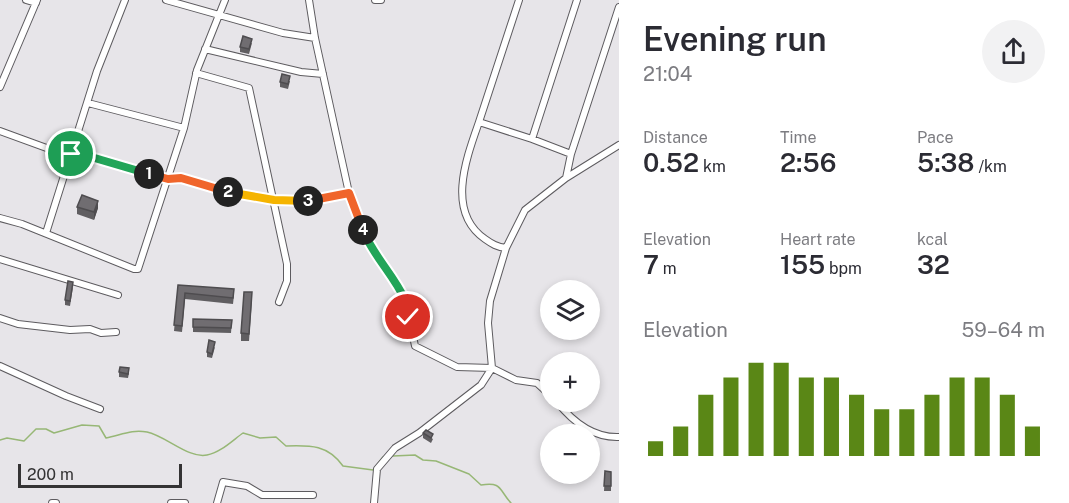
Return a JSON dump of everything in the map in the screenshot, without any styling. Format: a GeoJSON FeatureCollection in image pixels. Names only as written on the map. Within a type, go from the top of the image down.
{"type":"FeatureCollection","features":[{"type":"Feature","properties":{"kind":"street"},"geometry":{"type":"LineString","coordinates":[[0,87],[37,1],[26,0]]}},
{"type":"Feature","properties":{"kind":"street"},"geometry":{"type":"LineString","coordinates":[[46,233],[98,72],[125,0]]}},
{"type":"Feature","properties":{"kind":"street"},"geometry":{"type":"LineString","coordinates":[[166,0],[183,2],[219,16],[283,33],[315,38]]}},
{"type":"Feature","properties":{"kind":"street"},"geometry":{"type":"LineString","coordinates":[[0,218],[46,233],[134,269],[138,268],[184,128],[196,74],[225,0]]}},
{"type":"Feature","properties":{"kind":"street"},"geometry":{"type":"LineString","coordinates":[[309,0],[315,38],[349,193],[366,238],[400,289],[406,302],[415,345],[457,368],[492,369],[516,380],[537,383],[540,386]]}},
{"type":"Feature","properties":{"kind":"street"},"geometry":{"type":"LineString","coordinates":[[375,0],[381,0]]}},
{"type":"Feature","properties":{"kind":"street"},"geometry":{"type":"LineString","coordinates":[[506,248],[497,248],[476,233],[466,217],[461,198],[469,150],[519,0]]}},
{"type":"Feature","properties":{"kind":"street"},"geometry":{"type":"LineString","coordinates":[[532,139],[577,0]]}},
{"type":"Feature","properties":{"kind":"street"},"geometry":{"type":"LineString","coordinates":[[566,178],[571,154],[619,7]]}},
{"type":"Feature","properties":{"kind":"street"},"geometry":{"type":"LineString","coordinates":[[205,49],[301,72],[323,74]]}},
{"type":"Feature","properties":{"kind":"street"},"geometry":{"type":"LineString","coordinates":[[196,74],[249,88],[288,270],[279,302]]}},
{"type":"Feature","properties":{"kind":"street"},"geometry":{"type":"LineString","coordinates":[[88,103],[184,128]]}},
{"type":"Feature","properties":{"kind":"street"},"geometry":{"type":"LineString","coordinates":[[479,122],[571,154]]}},
{"type":"Feature","properties":{"kind":"street"},"geometry":{"type":"LineString","coordinates":[[0,131],[63,154],[81,154],[168,179],[181,178],[237,194],[274,200],[312,201],[349,193]]}},
{"type":"Feature","properties":{"kind":"street"},"geometry":{"type":"LineString","coordinates":[[374,503],[377,469],[391,452],[482,385],[492,369],[488,323],[490,301],[506,248],[525,210],[566,178],[619,145]]}},
{"type":"Feature","properties":{"kind":"street"},"geometry":{"type":"LineString","coordinates":[[0,259],[118,295]]}},
{"type":"Feature","properties":{"kind":"street"},"geometry":{"type":"LineString","coordinates":[[0,318],[18,324],[62,329],[90,329],[101,333],[116,332]]}},
{"type":"Feature","properties":{"kind":"street"},"geometry":{"type":"LineString","coordinates":[[0,366],[100,409]]}},
{"type":"Feature","properties":{"kind":"street"},"geometry":{"type":"LineString","coordinates":[[566,412],[589,431],[607,438],[619,437]]}},
{"type":"Feature","properties":{"kind":"street"},"geometry":{"type":"LineString","coordinates":[[218,503],[223,482],[247,486],[262,495],[313,495]]}},
{"type":"Feature","properties":{"kind":"street"},"geometry":{"type":"LineString","coordinates":[[171,503],[185,503]]}},
{"type":"Feature","properties":{"kind":"building"},"geometry":{"type":"Polygon","coordinates":[[[243,36],[252,39],[249,49],[240,47],[243,36]]]}},
{"type":"Feature","properties":{"kind":"building"},"geometry":{"type":"Polygon","coordinates":[[[282,74],[290,76],[288,84],[280,82],[282,74]]]}},
{"type":"Feature","properties":{"kind":"building"},"geometry":{"type":"Polygon","coordinates":[[[82,195],[98,201],[94,212],[77,207],[82,195]]]}},
{"type":"Feature","properties":{"kind":"building"},"geometry":{"type":"Polygon","coordinates":[[[68,281],[73,282],[70,301],[65,300],[68,281]]]}},
{"type":"Feature","properties":{"kind":"building"},"geometry":{"type":"Polygon","coordinates":[[[178,285],[234,289],[233,298],[185,293],[182,326],[174,325],[178,285]]]}},
{"type":"Feature","properties":{"kind":"building"},"geometry":{"type":"Polygon","coordinates":[[[244,292],[252,292],[249,334],[241,333],[244,292]]]}},
{"type":"Feature","properties":{"kind":"building"},"geometry":{"type":"Polygon","coordinates":[[[193,319],[232,320],[231,328],[193,327],[193,319]]]}},
{"type":"Feature","properties":{"kind":"building"},"geometry":{"type":"Polygon","coordinates":[[[209,340],[215,342],[212,354],[207,352],[209,340]]]}},
{"type":"Feature","properties":{"kind":"building"},"geometry":{"type":"Polygon","coordinates":[[[120,367],[129,368],[128,374],[119,372],[120,367]]]}},
{"type":"Feature","properties":{"kind":"building"},"geometry":{"type":"Polygon","coordinates":[[[426,430],[433,434],[431,438],[423,433],[426,430]]]}},
{"type":"Feature","properties":{"kind":"building"},"geometry":{"type":"Polygon","coordinates":[[[605,471],[611,472],[611,486],[604,486],[605,471]]]}},
{"type":"Feature","properties":{"kind":"waterway"},"geometry":{"type":"LineString","coordinates":[[0,440],[7,438],[24,441],[36,429],[46,429],[54,433],[82,425],[99,426],[106,438],[131,432],[147,432],[185,451],[200,455],[217,452],[243,433],[260,438],[276,437],[286,446],[325,450],[343,466],[373,470],[383,457]]}},
{"type":"Feature","properties":{"kind":"waterway"},"geometry":{"type":"LineString","coordinates":[[393,456],[415,455],[423,460],[436,461],[469,474],[481,485],[497,486],[511,503]]}},
{"type":"Feature","properties":{"kind":"route"},"geometry":{"type":"LineString","coordinates":[[71,154],[81,154],[168,179],[177,177],[237,194],[274,200],[312,201],[349,193],[366,238],[400,289],[406,302],[408,317]]}}]}
